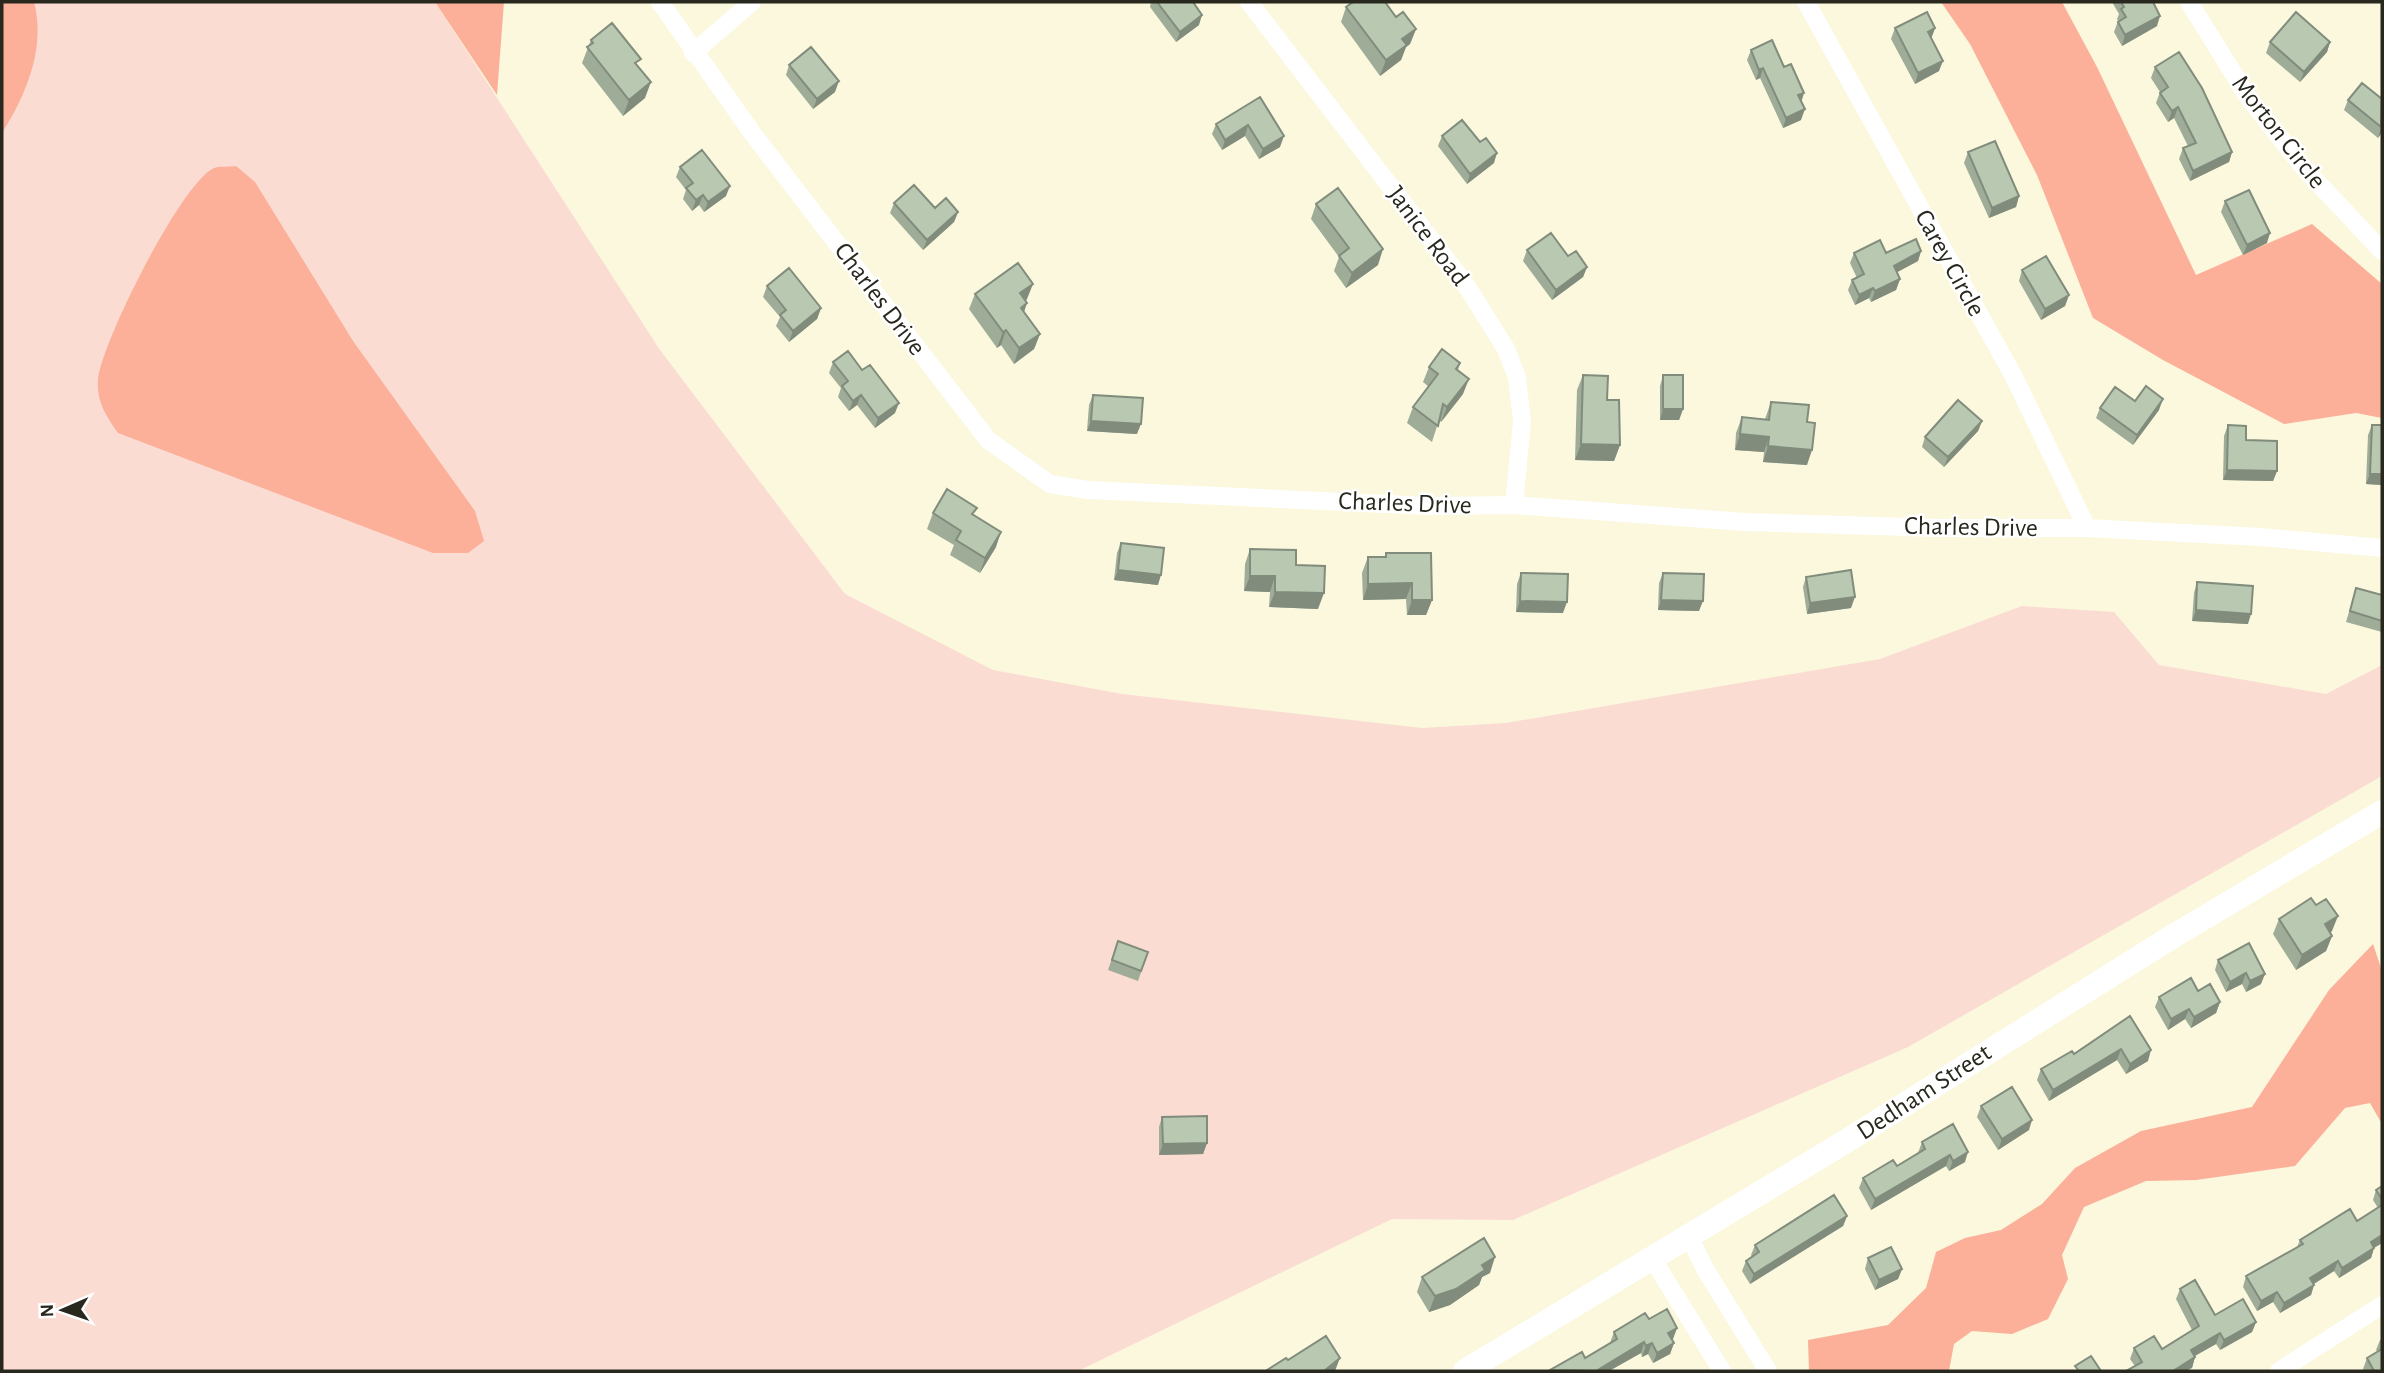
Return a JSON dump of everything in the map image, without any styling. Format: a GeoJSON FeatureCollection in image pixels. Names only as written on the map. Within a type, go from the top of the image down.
{"type":"FeatureCollection","features":[{"type":"Feature","properties":{"kind":"main road","name":"Dedham Street"},"geometry":{"type":"LineString","coordinates":[[1465,1371],[1689,1236],[2175,935],[2382,812]]}},
{"type":"Feature","properties":{"kind":"street","name":"Charles Drive"},"geometry":{"type":"LineString","coordinates":[[660,2],[694,53],[988,440],[1050,484],[1088,490],[1430,506],[1514,505],[1745,522],[1941,528],[2087,528],[2260,537],[2382,548]]}},
{"type":"Feature","properties":{"kind":"street"},"geometry":{"type":"LineString","coordinates":[[694,53],[752,2]]}},
{"type":"Feature","properties":{"kind":"street","name":"Janice Road"},"geometry":{"type":"LineString","coordinates":[[1249,2],[1466,285],[1506,349],[1517,377],[1522,422],[1514,505]]}},
{"type":"Feature","properties":{"kind":"street","name":"Carey Circle"},"geometry":{"type":"LineString","coordinates":[[1806,2],[2014,377],[2087,528]]}},
{"type":"Feature","properties":{"kind":"street","name":"Morton Circle"},"geometry":{"type":"LineString","coordinates":[[2189,2],[2248,97],[2304,168],[2382,251]]}},
{"type":"Feature","properties":{"kind":"street"},"geometry":{"type":"LineString","coordinates":[[1689,1236],[1705,1269],[1768,1371]]}},
{"type":"Feature","properties":{"kind":"street"},"geometry":{"type":"LineString","coordinates":[[1652,1258],[1722,1371]]}},
{"type":"Feature","properties":{"kind":"street"},"geometry":{"type":"LineString","coordinates":[[2279,1371],[2382,1305]]}},
{"type":"Feature","properties":{"kind":"shaded area"},"geometry":{"type":"Polygon","coordinates":[[[2,2],[435,2],[660,350],[845,594],[993,670],[1122,694],[1422,728],[1506,723],[1880,659],[2022,606],[2114,612],[2159,665],[2326,694],[2382,665],[2382,776],[1908,1047],[1513,1220],[1392,1219],[1078,1371],[2,1371],[2,2]]]}},
{"type":"Feature","properties":{"kind":"shaded area"},"geometry":{"type":"Polygon","coordinates":[[[2,2],[34,2],[37,37],[32,70],[26,87],[2,133],[2,2]]]}},
{"type":"Feature","properties":{"kind":"shaded area"},"geometry":{"type":"Polygon","coordinates":[[[435,2],[504,2],[497,95],[435,2]]]}},
{"type":"Feature","properties":{"kind":"shaded area"},"geometry":{"type":"Polygon","coordinates":[[[1941,2],[2062,2],[2097,67],[2196,275],[2312,224],[2382,284],[2382,418],[2356,413],[2284,424],[2163,360],[2093,318],[2037,175],[1970,44],[1941,2]]]}},
{"type":"Feature","properties":{"kind":"shaded area"},"geometry":{"type":"Polygon","coordinates":[[[236,166],[255,182],[353,341],[475,511],[484,541],[468,553],[433,553],[118,433],[110,420],[100,401],[98,379],[113,333],[145,265],[183,202],[200,180],[214,168],[236,166]]]}},
{"type":"Feature","properties":{"kind":"shaded area"},"geometry":{"type":"Polygon","coordinates":[[[2373,944],[2382,971],[2382,1124],[2370,1103],[2345,1108],[2295,1166],[2196,1180],[2146,1181],[2084,1207],[2062,1255],[2068,1279],[2048,1319],[2012,1334],[1972,1331],[1954,1344],[1949,1371],[1809,1371],[1808,1340],[1888,1325],[1926,1288],[1936,1252],[1965,1238],[2001,1230],[2042,1204],[2075,1168],[2141,1131],[2252,1107],[2329,990],[2373,944]]]}},
{"type":"Feature","properties":{"kind":"building"},"geometry":{"type":"Polygon","coordinates":[[[1157,2],[1193,2],[1202,15],[1180,32],[1157,2]]]}},
{"type":"Feature","properties":{"kind":"building"},"geometry":{"type":"Polygon","coordinates":[[[1353,2],[1385,2],[1396,17],[1403,12],[1416,29],[1402,39],[1407,45],[1386,60],[1346,7],[1353,2]]]}},
{"type":"Feature","properties":{"kind":"building"},"geometry":{"type":"Polygon","coordinates":[[[2121,2],[2153,2],[2160,16],[2125,35],[2118,22],[2126,17],[2121,9],[2124,7],[2121,2]]]}},
{"type":"Feature","properties":{"kind":"building"},"geometry":{"type":"Polygon","coordinates":[[[1927,12],[1935,28],[1928,32],[1943,61],[1918,73],[1895,28],[1927,12]]]}},
{"type":"Feature","properties":{"kind":"building"},"geometry":{"type":"Polygon","coordinates":[[[2296,12],[2330,42],[2304,72],[2270,42],[2296,12]]]}},
{"type":"Feature","properties":{"kind":"building"},"geometry":{"type":"Polygon","coordinates":[[[612,23],[641,59],[635,63],[651,82],[629,100],[587,47],[593,43],[591,40],[612,23]]]}},
{"type":"Feature","properties":{"kind":"building"},"geometry":{"type":"Polygon","coordinates":[[[1772,40],[1784,67],[1791,64],[1804,93],[1798,95],[1805,109],[1786,118],[1763,68],[1759,70],[1751,50],[1772,40]]]}},
{"type":"Feature","properties":{"kind":"building"},"geometry":{"type":"Polygon","coordinates":[[[811,47],[839,81],[817,99],[789,65],[811,47]]]}},
{"type":"Feature","properties":{"kind":"building"},"geometry":{"type":"Polygon","coordinates":[[[2179,52],[2202,88],[2232,152],[2193,171],[2183,148],[2196,143],[2178,107],[2172,111],[2160,93],[2168,87],[2155,67],[2179,52]]]}},
{"type":"Feature","properties":{"kind":"building"},"geometry":{"type":"Polygon","coordinates":[[[2362,83],[2382,99],[2381,127],[2348,100],[2362,83]]]}},
{"type":"Feature","properties":{"kind":"building"},"geometry":{"type":"Polygon","coordinates":[[[1260,97],[1284,136],[1263,149],[1248,125],[1225,140],[1216,124],[1260,97]]]}},
{"type":"Feature","properties":{"kind":"building"},"geometry":{"type":"Polygon","coordinates":[[[1462,120],[1480,142],[1486,138],[1497,153],[1470,174],[1442,136],[1462,120]]]}},
{"type":"Feature","properties":{"kind":"building"},"geometry":{"type":"Polygon","coordinates":[[[1995,141],[2019,196],[1992,208],[1968,152],[1995,141]]]}},
{"type":"Feature","properties":{"kind":"building"},"geometry":{"type":"Polygon","coordinates":[[[702,150],[730,186],[708,202],[703,195],[696,200],[686,188],[693,183],[680,167],[702,150]]]}},
{"type":"Feature","properties":{"kind":"building"},"geometry":{"type":"Polygon","coordinates":[[[914,185],[935,208],[946,198],[958,212],[927,240],[894,203],[914,185]]]}},
{"type":"Feature","properties":{"kind":"building"},"geometry":{"type":"Polygon","coordinates":[[[1338,188],[1383,249],[1352,273],[1339,256],[1349,248],[1316,204],[1338,188]]]}},
{"type":"Feature","properties":{"kind":"building"},"geometry":{"type":"Polygon","coordinates":[[[2249,190],[2270,233],[2247,245],[2225,201],[2249,190]]]}},
{"type":"Feature","properties":{"kind":"building"},"geometry":{"type":"Polygon","coordinates":[[[1551,233],[1568,256],[1576,251],[1587,267],[1556,290],[1527,250],[1551,233]]]}},
{"type":"Feature","properties":{"kind":"building"},"geometry":{"type":"Polygon","coordinates":[[[1916,239],[1921,251],[1894,266],[1900,279],[1859,295],[1852,280],[1864,274],[1854,253],[1880,240],[1886,253],[1916,239]]]}},
{"type":"Feature","properties":{"kind":"building"},"geometry":{"type":"Polygon","coordinates":[[[2046,256],[2069,295],[2045,309],[2022,270],[2046,256]]]}},
{"type":"Feature","properties":{"kind":"building"},"geometry":{"type":"Polygon","coordinates":[[[1018,263],[1033,284],[1020,293],[1027,303],[1021,308],[1040,334],[1019,348],[1006,330],[1003,332],[975,294],[1018,263]]]}},
{"type":"Feature","properties":{"kind":"building"},"geometry":{"type":"Polygon","coordinates":[[[789,268],[821,308],[793,331],[780,315],[786,310],[767,286],[789,268]]]}},
{"type":"Feature","properties":{"kind":"building"},"geometry":{"type":"Polygon","coordinates":[[[1442,349],[1460,363],[1456,369],[1469,379],[1447,407],[1443,404],[1438,426],[1413,407],[1438,374],[1429,367],[1442,349]]]}},
{"type":"Feature","properties":{"kind":"building"},"geometry":{"type":"Polygon","coordinates":[[[848,351],[862,370],[870,365],[899,403],[878,418],[861,395],[853,401],[842,386],[848,381],[833,362],[848,351]]]}},
{"type":"Feature","properties":{"kind":"building"},"geometry":{"type":"Polygon","coordinates":[[[1583,375],[1608,376],[1607,400],[1619,400],[1620,445],[1581,444],[1583,375]]]}},
{"type":"Feature","properties":{"kind":"building"},"geometry":{"type":"Polygon","coordinates":[[[1663,375],[1683,375],[1683,409],[1663,409],[1663,375]]]}},
{"type":"Feature","properties":{"kind":"building"},"geometry":{"type":"Polygon","coordinates":[[[2146,386],[2163,399],[2137,435],[2100,408],[2115,387],[2135,401],[2146,386]]]}},
{"type":"Feature","properties":{"kind":"building"},"geometry":{"type":"Polygon","coordinates":[[[1093,395],[1143,398],[1141,424],[1091,421],[1093,395]]]}},
{"type":"Feature","properties":{"kind":"building"},"geometry":{"type":"Polygon","coordinates":[[[1958,400],[1982,421],[1948,457],[1925,437],[1958,400]]]}},
{"type":"Feature","properties":{"kind":"building"},"geometry":{"type":"Polygon","coordinates":[[[1771,402],[1809,405],[1807,422],[1815,423],[1812,450],[1768,446],[1769,437],[1740,434],[1742,417],[1769,420],[1771,402]]]}},
{"type":"Feature","properties":{"kind":"building"},"geometry":{"type":"Polygon","coordinates":[[[2228,425],[2246,426],[2246,440],[2277,441],[2277,471],[2227,470],[2228,425]]]}},
{"type":"Feature","properties":{"kind":"building"},"geometry":{"type":"Polygon","coordinates":[[[2372,425],[2382,425],[2382,474],[2370,474],[2372,425]]]}},
{"type":"Feature","properties":{"kind":"building"},"geometry":{"type":"Polygon","coordinates":[[[947,489],[977,508],[972,514],[1001,532],[985,558],[956,540],[961,531],[933,513],[947,489]]]}},
{"type":"Feature","properties":{"kind":"building"},"geometry":{"type":"Polygon","coordinates":[[[1121,543],[1164,548],[1161,575],[1118,570],[1121,543]]]}},
{"type":"Feature","properties":{"kind":"building"},"geometry":{"type":"Polygon","coordinates":[[[1250,549],[1296,550],[1296,565],[1325,566],[1324,593],[1275,592],[1275,576],[1250,576],[1250,549]]]}},
{"type":"Feature","properties":{"kind":"building"},"geometry":{"type":"Polygon","coordinates":[[[1386,553],[1431,553],[1432,600],[1412,600],[1412,583],[1368,584],[1368,557],[1386,557],[1386,553]]]}},
{"type":"Feature","properties":{"kind":"building"},"geometry":{"type":"Polygon","coordinates":[[[1851,570],[1855,597],[1810,603],[1806,577],[1851,570]]]}},
{"type":"Feature","properties":{"kind":"building"},"geometry":{"type":"Polygon","coordinates":[[[1521,573],[1568,574],[1567,602],[1520,601],[1521,573]]]}},
{"type":"Feature","properties":{"kind":"building"},"geometry":{"type":"Polygon","coordinates":[[[1663,573],[1704,574],[1703,601],[1661,600],[1663,573]]]}},
{"type":"Feature","properties":{"kind":"building"},"geometry":{"type":"Polygon","coordinates":[[[2197,582],[2253,586],[2251,614],[2196,610],[2197,582]]]}},
{"type":"Feature","properties":{"kind":"building"},"geometry":{"type":"Polygon","coordinates":[[[2356,588],[2382,595],[2382,621],[2350,611],[2356,588]]]}},
{"type":"Feature","properties":{"kind":"building"},"geometry":{"type":"Polygon","coordinates":[[[2311,898],[2316,905],[2326,899],[2338,916],[2325,924],[2332,936],[2302,955],[2279,919],[2311,898]]]}},
{"type":"Feature","properties":{"kind":"building"},"geometry":{"type":"Polygon","coordinates":[[[1118,941],[1148,952],[1141,971],[1112,960],[1118,941]]]}},
{"type":"Feature","properties":{"kind":"building"},"geometry":{"type":"Polygon","coordinates":[[[2249,943],[2265,974],[2250,981],[2246,973],[2230,982],[2218,960],[2249,943]]]}},
{"type":"Feature","properties":{"kind":"building"},"geometry":{"type":"Polygon","coordinates":[[[2191,978],[2198,991],[2210,984],[2220,1002],[2194,1017],[2189,1009],[2171,1019],[2159,997],[2191,978]]]}},
{"type":"Feature","properties":{"kind":"building"},"geometry":{"type":"Polygon","coordinates":[[[2130,1016],[2151,1050],[2130,1064],[2121,1049],[2053,1090],[2041,1069],[2072,1051],[2074,1054],[2130,1016]]]}},
{"type":"Feature","properties":{"kind":"building"},"geometry":{"type":"Polygon","coordinates":[[[2012,1087],[2032,1120],[2002,1139],[1981,1106],[2012,1087]]]}},
{"type":"Feature","properties":{"kind":"building"},"geometry":{"type":"Polygon","coordinates":[[[1207,1116],[1207,1143],[1163,1144],[1162,1117],[1207,1116]]]}},
{"type":"Feature","properties":{"kind":"building"},"geometry":{"type":"Polygon","coordinates":[[[1953,1124],[1968,1152],[1953,1161],[1950,1155],[1875,1199],[1863,1178],[1893,1160],[1897,1166],[1925,1149],[1922,1142],[1953,1124]]]}},
{"type":"Feature","properties":{"kind":"building"},"geometry":{"type":"Polygon","coordinates":[[[2382,1186],[2382,1199],[2376,1190],[2382,1186]]]}},
{"type":"Feature","properties":{"kind":"building"},"geometry":{"type":"Polygon","coordinates":[[[1834,1195],[1847,1216],[1754,1274],[1746,1261],[1759,1252],[1755,1245],[1834,1195]]]}},
{"type":"Feature","properties":{"kind":"building"},"geometry":{"type":"Polygon","coordinates":[[[2382,1205],[2382,1235],[2371,1242],[2374,1248],[2342,1268],[2338,1261],[2310,1278],[2314,1285],[2284,1303],[2277,1292],[2261,1301],[2246,1276],[2303,1244],[2300,1240],[2350,1209],[2357,1221],[2382,1205]]]}},
{"type":"Feature","properties":{"kind":"building"},"geometry":{"type":"Polygon","coordinates":[[[1484,1238],[1495,1257],[1482,1265],[1485,1270],[1456,1289],[1435,1296],[1422,1277],[1484,1238]]]}},
{"type":"Feature","properties":{"kind":"building"},"geometry":{"type":"Polygon","coordinates":[[[1891,1247],[1902,1269],[1879,1280],[1868,1258],[1891,1247]]]}},
{"type":"Feature","properties":{"kind":"building"},"geometry":{"type":"Polygon","coordinates":[[[2195,1280],[2215,1315],[2243,1299],[2256,1322],[2224,1340],[2220,1333],[2191,1350],[2195,1357],[2173,1371],[2126,1371],[2142,1362],[2134,1348],[2154,1336],[2162,1349],[2199,1326],[2180,1289],[2195,1280]]]}},
{"type":"Feature","properties":{"kind":"building"},"geometry":{"type":"Polygon","coordinates":[[[1667,1309],[1677,1328],[1668,1333],[1674,1343],[1657,1353],[1652,1343],[1646,1346],[1644,1342],[1596,1371],[1550,1370],[1582,1352],[1585,1358],[1617,1339],[1614,1332],[1645,1313],[1649,1319],[1667,1309]]]}},
{"type":"Feature","properties":{"kind":"building"},"geometry":{"type":"Polygon","coordinates":[[[1326,1336],[1340,1358],[1324,1371],[1267,1371],[1286,1358],[1288,1360],[1326,1336]]]}},
{"type":"Feature","properties":{"kind":"building"},"geometry":{"type":"Polygon","coordinates":[[[2382,1349],[2382,1371],[2374,1371],[2367,1358],[2382,1349]]]}},
{"type":"Feature","properties":{"kind":"building"},"geometry":{"type":"Polygon","coordinates":[[[2091,1356],[2101,1371],[2079,1371],[2075,1366],[2091,1356]]]}}]}
